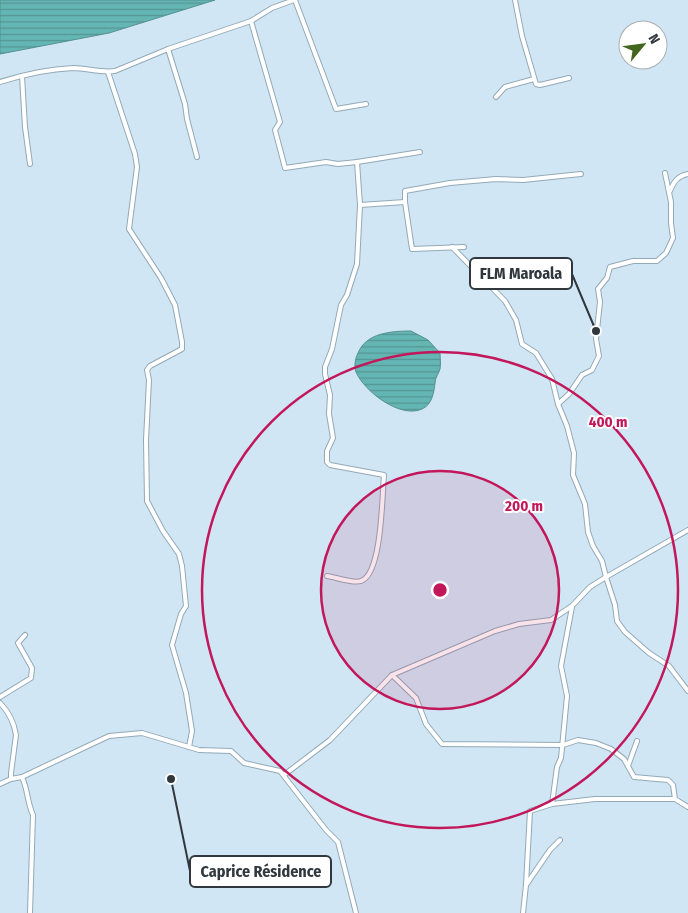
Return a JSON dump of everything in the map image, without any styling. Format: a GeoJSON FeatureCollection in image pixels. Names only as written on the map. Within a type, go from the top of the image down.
{"type":"FeatureCollection","features":[{"type":"Feature","properties":{"kind":"street"},"geometry":{"type":"LineString","coordinates":[[0,82],[22,76],[73,68],[115,71],[168,49],[251,20],[272,8],[295,0],[336,109],[366,104]]}},
{"type":"Feature","properties":{"kind":"street"},"geometry":{"type":"LineString","coordinates":[[515,0],[522,36],[536,84],[540,86],[569,78]]}},
{"type":"Feature","properties":{"kind":"street"},"geometry":{"type":"LineString","coordinates":[[251,20],[280,122],[275,130],[286,168],[326,162],[338,164],[358,162],[420,152]]}},
{"type":"Feature","properties":{"kind":"street"},"geometry":{"type":"LineString","coordinates":[[168,49],[185,104],[187,120],[197,157]]}},
{"type":"Feature","properties":{"kind":"street"},"geometry":{"type":"LineString","coordinates":[[108,72],[135,154],[137,167],[129,229],[175,305],[182,342],[182,349],[150,366],[147,370],[149,380],[146,440],[147,501],[163,531],[179,554],[182,566],[186,606],[181,614],[172,644],[186,693],[192,730],[189,747]]}},
{"type":"Feature","properties":{"kind":"street"},"geometry":{"type":"LineString","coordinates":[[22,76],[25,127],[30,164]]}},
{"type":"Feature","properties":{"kind":"street"},"geometry":{"type":"LineString","coordinates":[[496,97],[505,87],[534,79]]}},
{"type":"Feature","properties":{"kind":"street"},"geometry":{"type":"LineString","coordinates":[[327,576],[359,582],[368,578],[378,549],[384,475],[330,465],[327,462],[327,451],[333,438],[329,414],[330,395],[325,367],[332,349],[341,304],[347,295],[357,264],[360,204],[358,162]]}},
{"type":"Feature","properties":{"kind":"street"},"geometry":{"type":"LineString","coordinates":[[558,404],[582,375],[592,370],[599,356],[596,339],[600,302],[598,289],[607,278],[610,267],[632,261],[657,261],[666,253],[673,238],[670,193],[665,173]]}},
{"type":"Feature","properties":{"kind":"street"},"geometry":{"type":"LineString","coordinates":[[464,247],[412,250],[405,191],[450,183],[496,179],[523,180],[581,174]]}},
{"type":"Feature","properties":{"kind":"street"},"geometry":{"type":"LineString","coordinates":[[670,193],[673,184],[680,176],[688,174]]}},
{"type":"Feature","properties":{"kind":"street"},"geometry":{"type":"LineString","coordinates":[[360,204],[405,202]]}},
{"type":"Feature","properties":{"kind":"street"},"geometry":{"type":"LineString","coordinates":[[452,247],[506,301],[516,320],[522,344],[536,353],[552,379],[574,453],[573,475],[585,504],[588,532],[593,546],[602,561],[615,604],[617,621],[625,632],[649,653],[669,666],[688,691]]}},
{"type":"Feature","properties":{"kind":"street"},"geometry":{"type":"LineString","coordinates":[[284,775],[330,740],[392,675],[495,632],[519,624],[551,620],[572,606],[590,586],[688,530]]}},
{"type":"Feature","properties":{"kind":"street"},"geometry":{"type":"LineString","coordinates":[[552,804],[557,767],[563,745],[567,696],[561,666],[572,606]]}},
{"type":"Feature","properties":{"kind":"street"},"geometry":{"type":"LineString","coordinates":[[0,697],[31,678],[32,668],[18,643],[25,635]]}},
{"type":"Feature","properties":{"kind":"street"},"geometry":{"type":"LineString","coordinates":[[392,675],[416,698],[426,724],[442,744],[563,745],[578,740],[596,743],[611,749],[624,759],[634,777],[668,780],[673,785],[675,799]]}},
{"type":"Feature","properties":{"kind":"street"},"geometry":{"type":"LineString","coordinates":[[0,703],[8,712],[16,734],[10,773],[12,779]]}},
{"type":"Feature","properties":{"kind":"street"},"geometry":{"type":"LineString","coordinates":[[0,784],[22,777],[109,736],[142,733],[199,750],[231,751],[244,763],[280,771],[300,798],[338,842],[356,913]]}},
{"type":"Feature","properties":{"kind":"street"},"geometry":{"type":"LineString","coordinates":[[628,766],[637,741]]}},
{"type":"Feature","properties":{"kind":"street"},"geometry":{"type":"LineString","coordinates":[[22,777],[26,787],[28,804],[33,815],[30,913]]}},
{"type":"Feature","properties":{"kind":"street"},"geometry":{"type":"LineString","coordinates":[[523,913],[530,811],[552,804],[595,800],[675,799],[688,807]]}},
{"type":"Feature","properties":{"kind":"street"},"geometry":{"type":"LineString","coordinates":[[526,885],[550,850],[560,840]]}},
{"type":"Feature","properties":{"kind":"shaded area"},"geometry":{"type":"Polygon","coordinates":[[[0,0],[215,0],[109,33],[0,54],[0,0]]]}},
{"type":"Feature","properties":{"kind":"shaded area"},"geometry":{"type":"Polygon","coordinates":[[[411,331],[428,340],[440,353],[440,369],[430,401],[422,409],[413,411],[394,407],[375,395],[360,379],[355,365],[357,355],[362,346],[373,337],[380,334],[411,331]]]}},
{"type":"Feature","properties":{"kind":"place","name":"FLM Maroala"},"geometry":{"type":"Point","coordinates":[596,331]}},
{"type":"Feature","properties":{"kind":"place","name":"Caprice Résidence"},"geometry":{"type":"Point","coordinates":[171,779]}}]}
